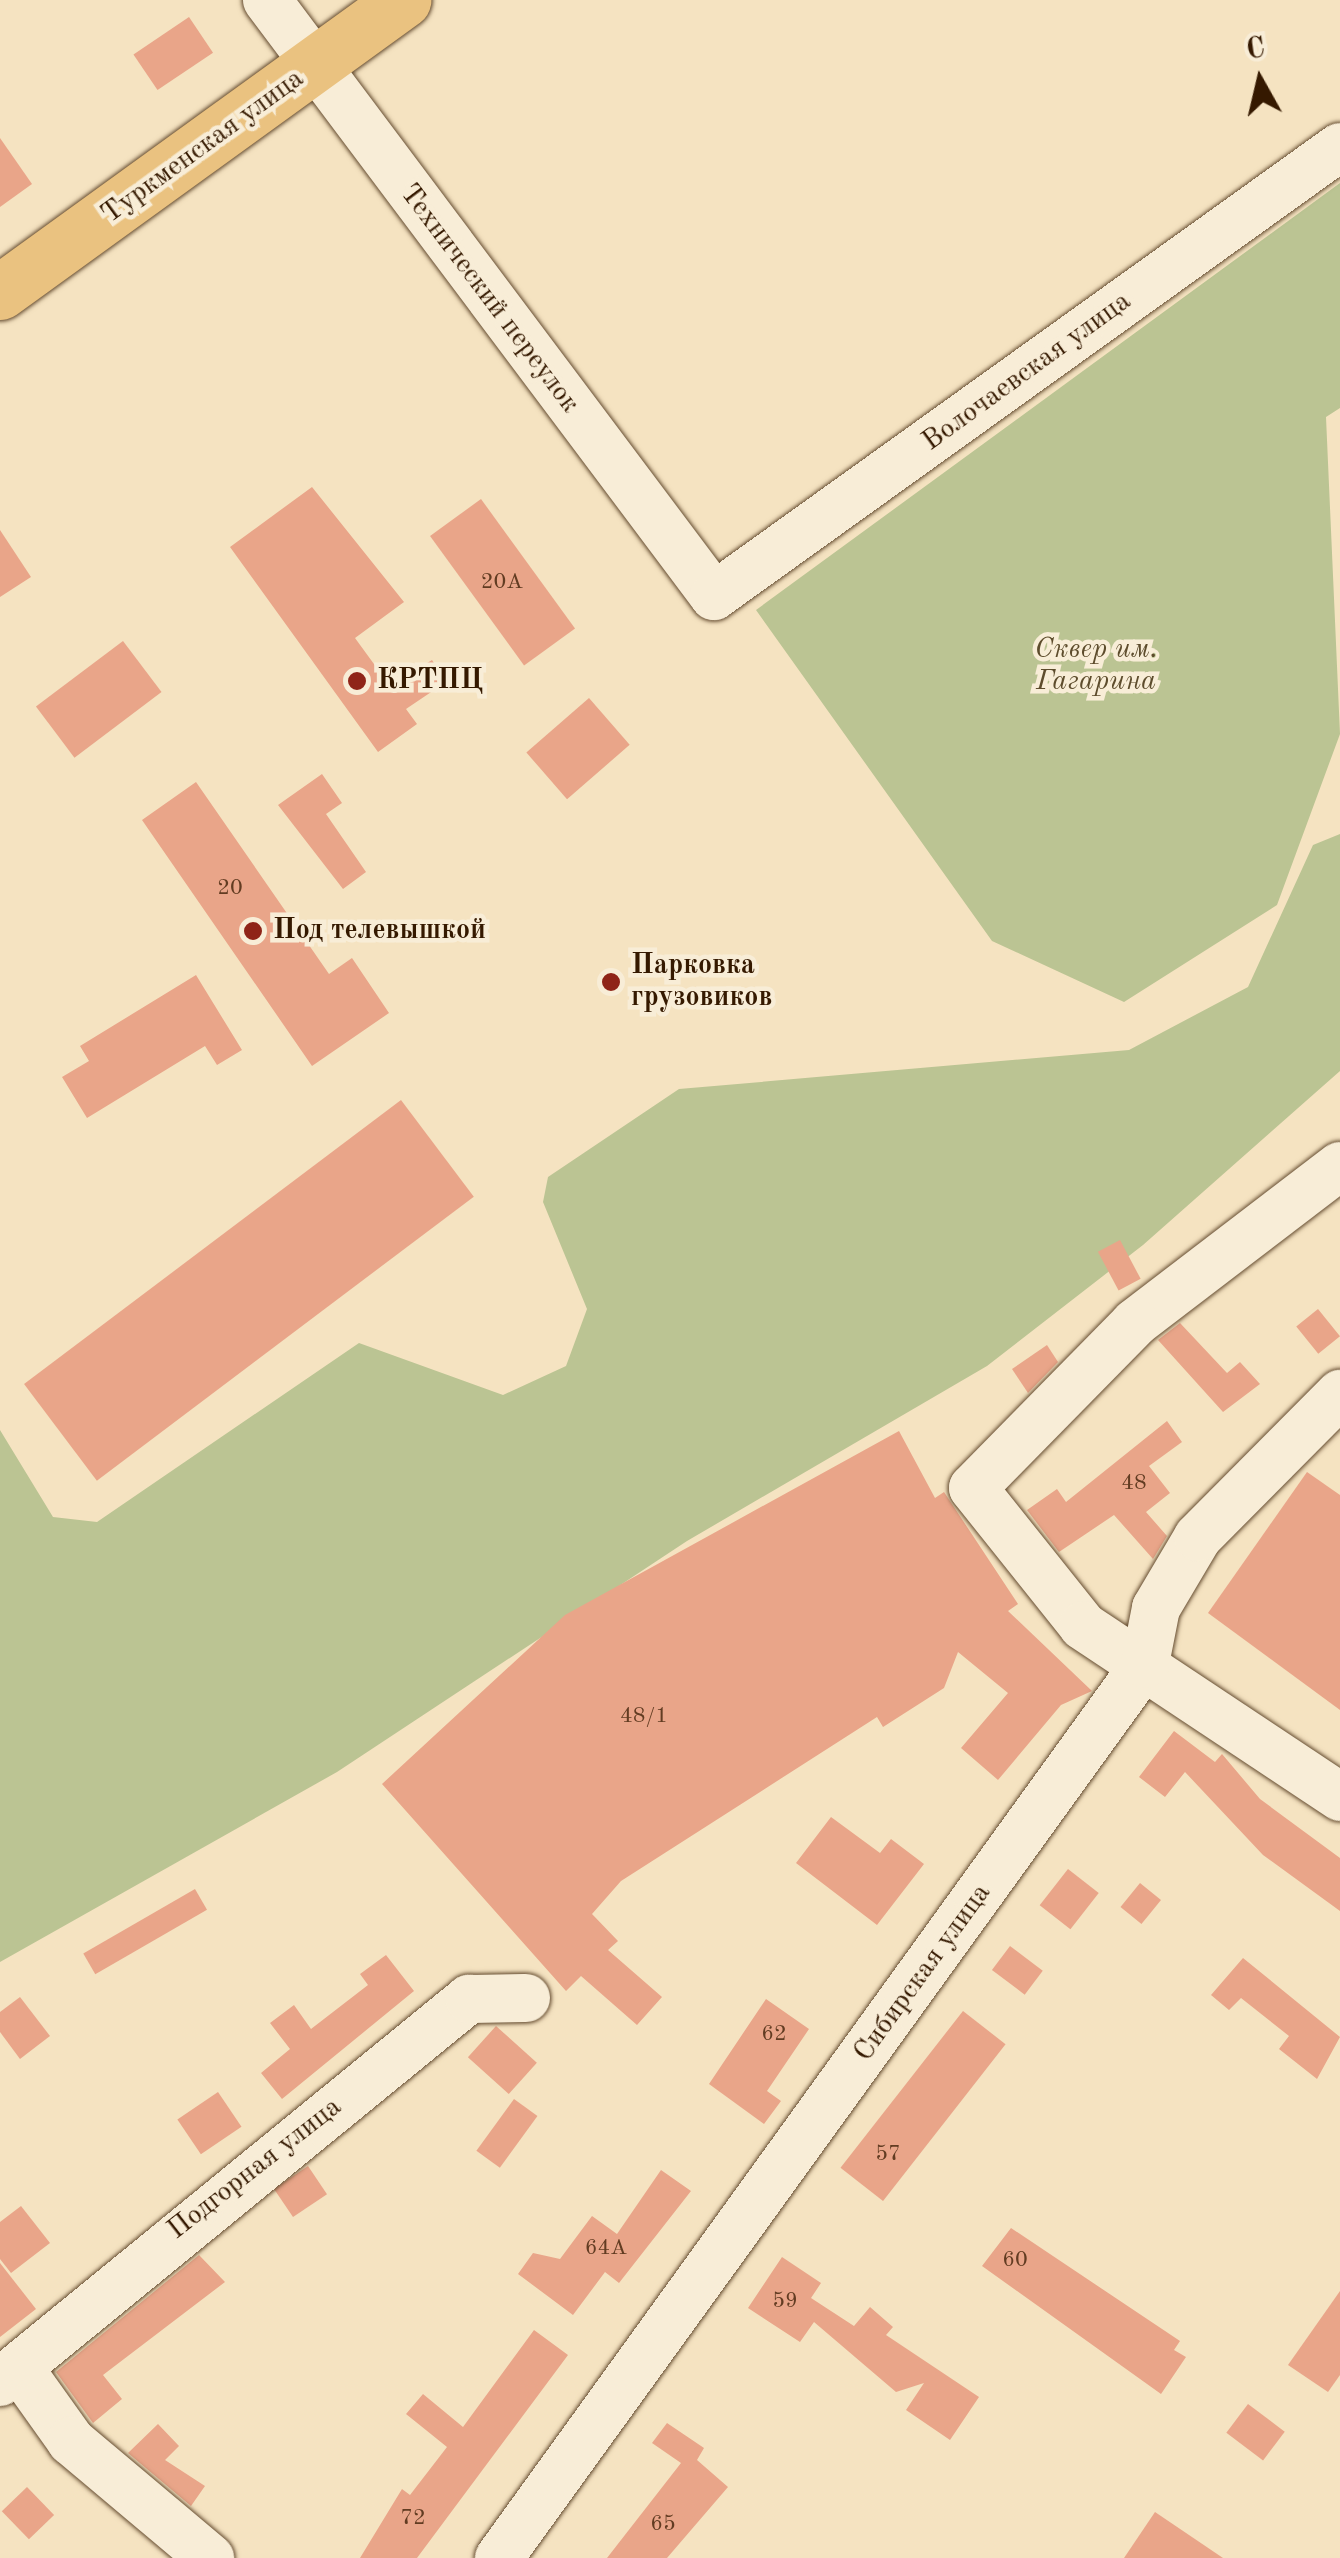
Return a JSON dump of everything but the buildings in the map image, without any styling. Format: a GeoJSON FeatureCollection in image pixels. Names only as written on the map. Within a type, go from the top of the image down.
{"type":"FeatureCollection","features":[{"type":"Feature","properties":{"kind":"main road","name":"Туркменская улица"},"geometry":{"type":"LineString","coordinates":[[0,292],[404,0]]}},
{"type":"Feature","properties":{"kind":"street","name":"Технический переулок"},"geometry":{"type":"LineString","coordinates":[[267,0],[314,68],[714,596]]}},
{"type":"Feature","properties":{"kind":"street","name":"Волочаевская улица"},"geometry":{"type":"LineString","coordinates":[[714,596],[1340,147]]}},
{"type":"Feature","properties":{"kind":"street"},"geometry":{"type":"LineString","coordinates":[[1340,1166],[1135,1323],[973,1488],[1060,1605],[1340,1796]]}},
{"type":"Feature","properties":{"kind":"street","name":"Сибирская улица"},"geometry":{"type":"LineString","coordinates":[[499,2558],[1146,1664],[1163,1591],[1198,1536],[1340,1394]]}},
{"type":"Feature","properties":{"kind":"street","name":"Подгорная улица"},"geometry":{"type":"LineString","coordinates":[[10,2375],[469,1999],[526,1998]]}},
{"type":"Feature","properties":{"kind":"street"},"geometry":{"type":"LineString","coordinates":[[10,2375],[71,2441],[210,2558]]}},
{"type":"Feature","properties":{"kind":"green space","name":"Сквер им. Гагарина"},"geometry":{"type":"Polygon","coordinates":[[[1340,183],[1340,408],[1326,417],[1340,734],[1277,905],[1124,1002],[992,941],[756,610],[1340,183]]]}},
{"type":"Feature","properties":{"kind":"green space"},"geometry":{"type":"Polygon","coordinates":[[[1340,834],[1340,1071],[1143,1245],[987,1366],[687,1541],[337,1772],[0,1962],[0,1430],[53,1517],[97,1522],[359,1343],[503,1395],[566,1366],[587,1309],[543,1202],[548,1177],[679,1089],[1129,1050],[1248,987],[1313,845],[1340,834]]]}},
{"type":"Feature","properties":{"kind":"place","name":"КРТПЦ"},"geometry":{"type":"Point","coordinates":[357,681]}},
{"type":"Feature","properties":{"kind":"place","name":"Под телевышкой"},"geometry":{"type":"Point","coordinates":[253,931]}},
{"type":"Feature","properties":{"kind":"place","name":"Парковка грузовиков"},"geometry":{"type":"Point","coordinates":[611,982]}}]}
